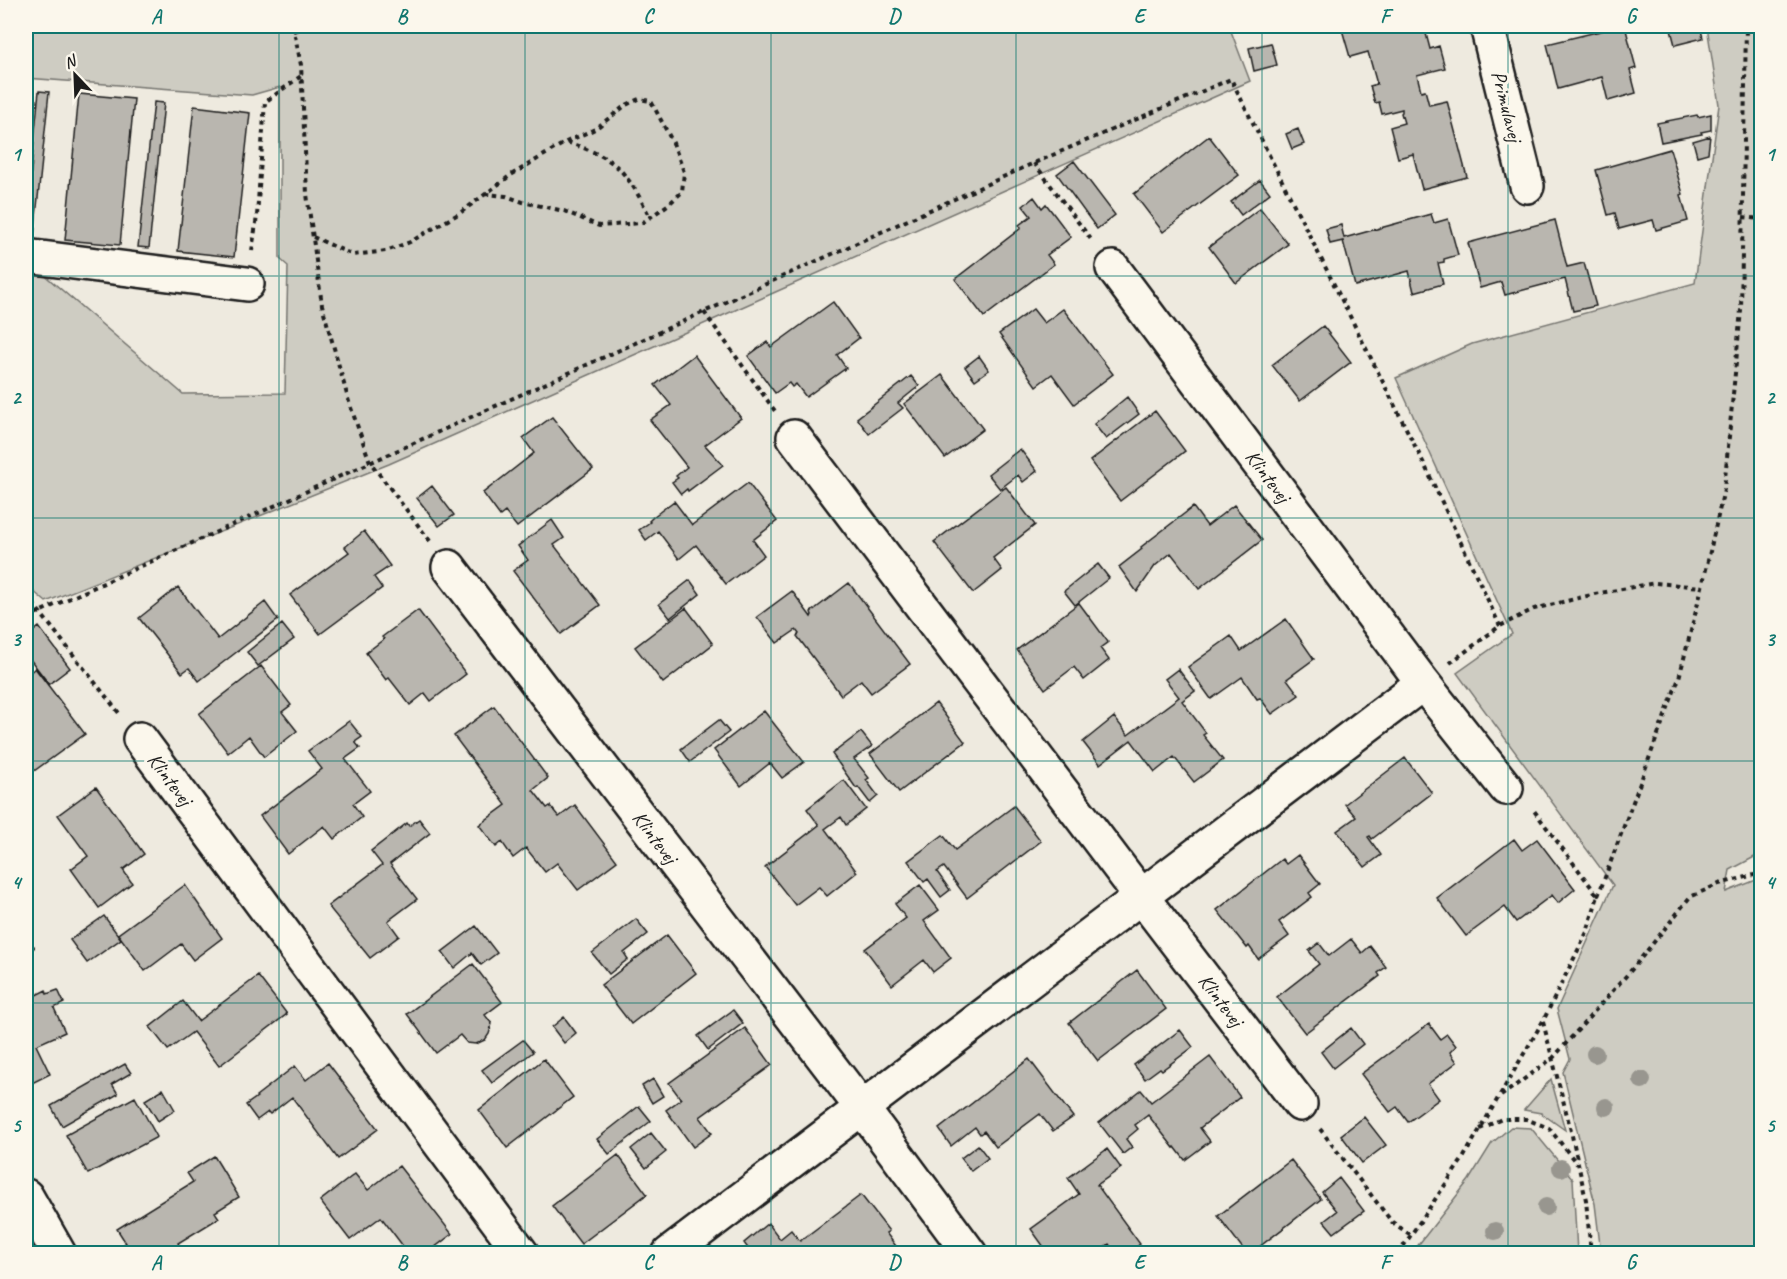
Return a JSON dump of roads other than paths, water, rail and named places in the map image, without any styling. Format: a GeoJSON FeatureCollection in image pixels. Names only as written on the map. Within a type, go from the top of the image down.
{"type":"FeatureCollection","features":[{"type":"Feature","properties":{"kind":"street","name":"Primulavej"},"geometry":{"type":"LineString","coordinates":[[1487,26],[1527,186]]}},
{"type":"Feature","properties":{"kind":"street"},"geometry":{"type":"LineString","coordinates":[[26,256],[247,284]]}},
{"type":"Feature","properties":{"kind":"street","name":"Klintevej"},"geometry":{"type":"LineString","coordinates":[[1113,268],[1423,683],[1506,788]]}},
{"type":"Feature","properties":{"kind":"street","name":"Klintevej"},"geometry":{"type":"LineString","coordinates":[[795,437],[1300,1104]]}},
{"type":"Feature","properties":{"kind":"street","name":"Klintevej"},"geometry":{"type":"LineString","coordinates":[[449,567],[862,1108],[970,1254]]}},
{"type":"Feature","properties":{"kind":"street"},"geometry":{"type":"LineString","coordinates":[[669,1254],[1423,683]]}},
{"type":"Feature","properties":{"kind":"street","name":"Klintevej"},"geometry":{"type":"LineString","coordinates":[[140,739],[522,1254]]}},
{"type":"Feature","properties":{"kind":"street"},"geometry":{"type":"LineString","coordinates":[[26,1196],[59,1254]]}}]}
